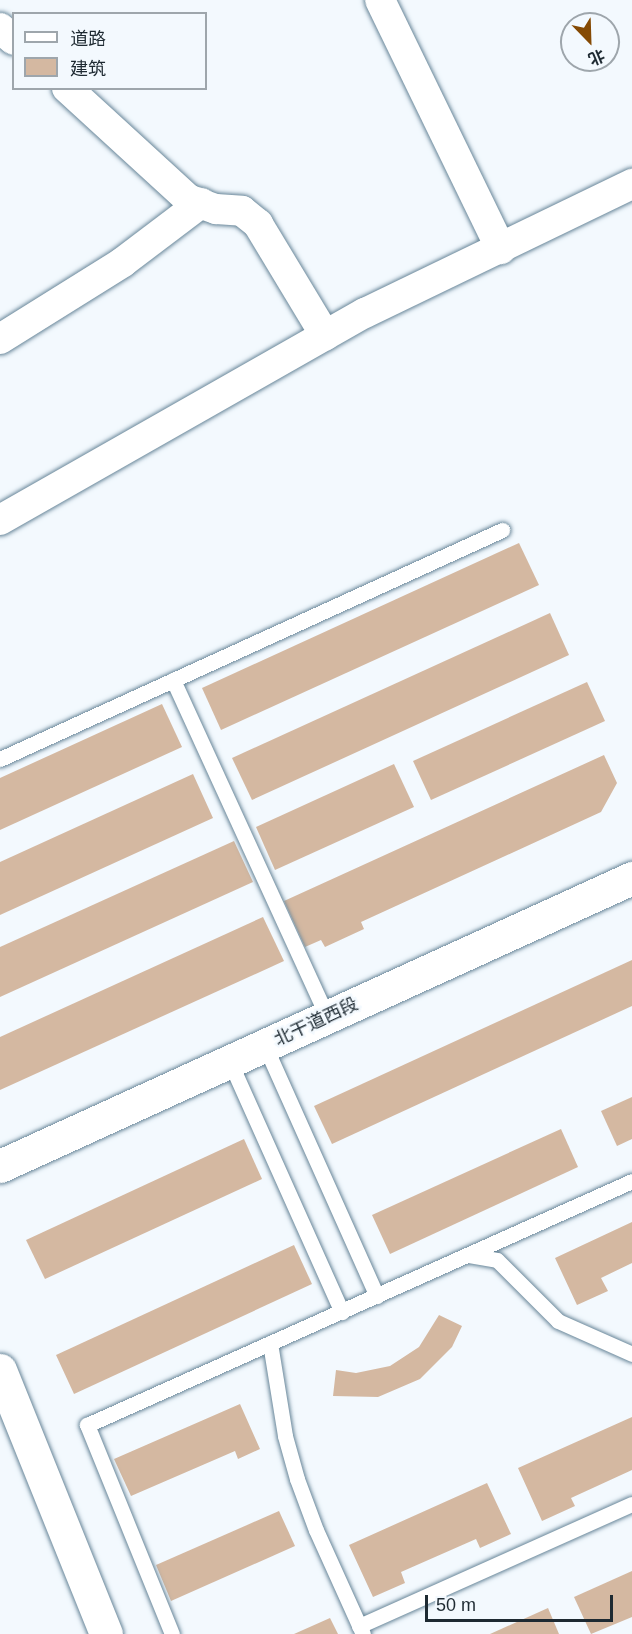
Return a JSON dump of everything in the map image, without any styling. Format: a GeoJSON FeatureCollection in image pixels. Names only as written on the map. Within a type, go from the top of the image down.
{"type":"FeatureCollection","features":[{"type":"Feature","properties":{"kind":"street"},"geometry":{"type":"LineString","coordinates":[[380,0],[501,249]]}},
{"type":"Feature","properties":{"kind":"street"},"geometry":{"type":"LineString","coordinates":[[0,28],[12,38]]}},
{"type":"Feature","properties":{"kind":"street"},"geometry":{"type":"LineString","coordinates":[[69,90],[188,199],[242,211],[258,224],[325,335]]}},
{"type":"Feature","properties":{"kind":"street"},"geometry":{"type":"LineString","coordinates":[[0,520],[325,335],[632,184]]}},
{"type":"Feature","properties":{"kind":"street"},"geometry":{"type":"LineString","coordinates":[[0,339],[123,262],[201,203]]}},
{"type":"Feature","properties":{"kind":"street","name":"北干道西段"},"geometry":{"type":"LineString","coordinates":[[0,1166],[632,878]]}},
{"type":"Feature","properties":{"kind":"street"},"geometry":{"type":"LineString","coordinates":[[0,1370],[106,1634]]}},
{"type":"Feature","properties":{"kind":"lane"},"geometry":{"type":"LineString","coordinates":[[0,759],[502,530]]}},
{"type":"Feature","properties":{"kind":"lane"},"geometry":{"type":"LineString","coordinates":[[173,680],[327,1017]]}},
{"type":"Feature","properties":{"kind":"lane"},"geometry":{"type":"LineString","coordinates":[[265,1046],[377,1296]]}},
{"type":"Feature","properties":{"kind":"lane"},"geometry":{"type":"LineString","coordinates":[[230,1062],[342,1312]]}},
{"type":"Feature","properties":{"kind":"lane"},"geometry":{"type":"LineString","coordinates":[[172,1634],[87,1425],[632,1181]]}},
{"type":"Feature","properties":{"kind":"lane"},"geometry":{"type":"LineString","coordinates":[[469,1255],[497,1260],[558,1321],[632,1354]]}},
{"type":"Feature","properties":{"kind":"lane"},"geometry":{"type":"LineString","coordinates":[[270,1343],[285,1436],[297,1479],[361,1630],[632,1504]]}},
{"type":"Feature","properties":{"kind":"building"},"geometry":{"type":"Polygon","coordinates":[[[519,543],[539,585],[221,730],[202,688],[519,543]]]}},
{"type":"Feature","properties":{"kind":"building"},"geometry":{"type":"Polygon","coordinates":[[[550,613],[569,655],[252,800],[232,758],[550,613]]]}},
{"type":"Feature","properties":{"kind":"building"},"geometry":{"type":"Polygon","coordinates":[[[587,682],[605,721],[431,800],[413,761],[587,682]]]}},
{"type":"Feature","properties":{"kind":"building"},"geometry":{"type":"Polygon","coordinates":[[[162,704],[182,747],[0,830],[0,778],[162,704]]]}},
{"type":"Feature","properties":{"kind":"building"},"geometry":{"type":"Polygon","coordinates":[[[604,755],[617,783],[601,812],[361,922],[364,929],[325,947],[321,940],[305,947],[284,901],[604,755]]]}},
{"type":"Feature","properties":{"kind":"building"},"geometry":{"type":"Polygon","coordinates":[[[394,764],[414,807],[275,870],[256,827],[394,764]]]}},
{"type":"Feature","properties":{"kind":"building"},"geometry":{"type":"Polygon","coordinates":[[[193,774],[213,818],[0,915],[0,862],[193,774]]]}},
{"type":"Feature","properties":{"kind":"building"},"geometry":{"type":"Polygon","coordinates":[[[234,841],[253,882],[0,997],[0,947],[234,841]]]}},
{"type":"Feature","properties":{"kind":"building"},"geometry":{"type":"Polygon","coordinates":[[[263,917],[284,961],[0,1090],[0,1037],[263,917]]]}},
{"type":"Feature","properties":{"kind":"building"},"geometry":{"type":"Polygon","coordinates":[[[632,960],[632,1006],[332,1144],[314,1106],[632,960]]]}},
{"type":"Feature","properties":{"kind":"building"},"geometry":{"type":"Polygon","coordinates":[[[632,1097],[632,1139],[617,1146],[601,1111],[632,1097]]]}},
{"type":"Feature","properties":{"kind":"building"},"geometry":{"type":"Polygon","coordinates":[[[561,1129],[578,1167],[390,1254],[372,1215],[561,1129]]]}},
{"type":"Feature","properties":{"kind":"building"},"geometry":{"type":"Polygon","coordinates":[[[244,1139],[262,1179],[45,1279],[26,1240],[244,1139]]]}},
{"type":"Feature","properties":{"kind":"building"},"geometry":{"type":"Polygon","coordinates":[[[632,1222],[632,1263],[601,1278],[608,1291],[577,1305],[555,1258],[632,1222]]]}},
{"type":"Feature","properties":{"kind":"building"},"geometry":{"type":"Polygon","coordinates":[[[294,1245],[312,1284],[74,1394],[56,1355],[294,1245]]]}},
{"type":"Feature","properties":{"kind":"building"},"geometry":{"type":"Polygon","coordinates":[[[439,1315],[462,1326],[452,1347],[420,1379],[378,1397],[333,1396],[336,1370],[356,1373],[390,1366],[419,1347],[439,1315]]]}},
{"type":"Feature","properties":{"kind":"building"},"geometry":{"type":"Polygon","coordinates":[[[240,1404],[260,1449],[238,1459],[235,1451],[131,1496],[114,1459],[240,1404]]]}},
{"type":"Feature","properties":{"kind":"building"},"geometry":{"type":"Polygon","coordinates":[[[632,1417],[632,1470],[571,1498],[575,1506],[542,1521],[518,1468],[632,1417]]]}},
{"type":"Feature","properties":{"kind":"building"},"geometry":{"type":"Polygon","coordinates":[[[487,1483],[511,1534],[480,1548],[476,1539],[401,1572],[405,1583],[373,1597],[349,1545],[487,1483]]]}},
{"type":"Feature","properties":{"kind":"building"},"geometry":{"type":"Polygon","coordinates":[[[279,1511],[295,1546],[171,1601],[156,1565],[279,1511]]]}},
{"type":"Feature","properties":{"kind":"building"},"geometry":{"type":"Polygon","coordinates":[[[632,1571],[632,1617],[591,1634],[574,1597],[632,1571]]]}},
{"type":"Feature","properties":{"kind":"building"},"geometry":{"type":"Polygon","coordinates":[[[548,1608],[559,1634],[490,1634],[548,1608]]]}},
{"type":"Feature","properties":{"kind":"building"},"geometry":{"type":"Polygon","coordinates":[[[330,1618],[338,1634],[294,1634],[330,1618]]]}}]}
